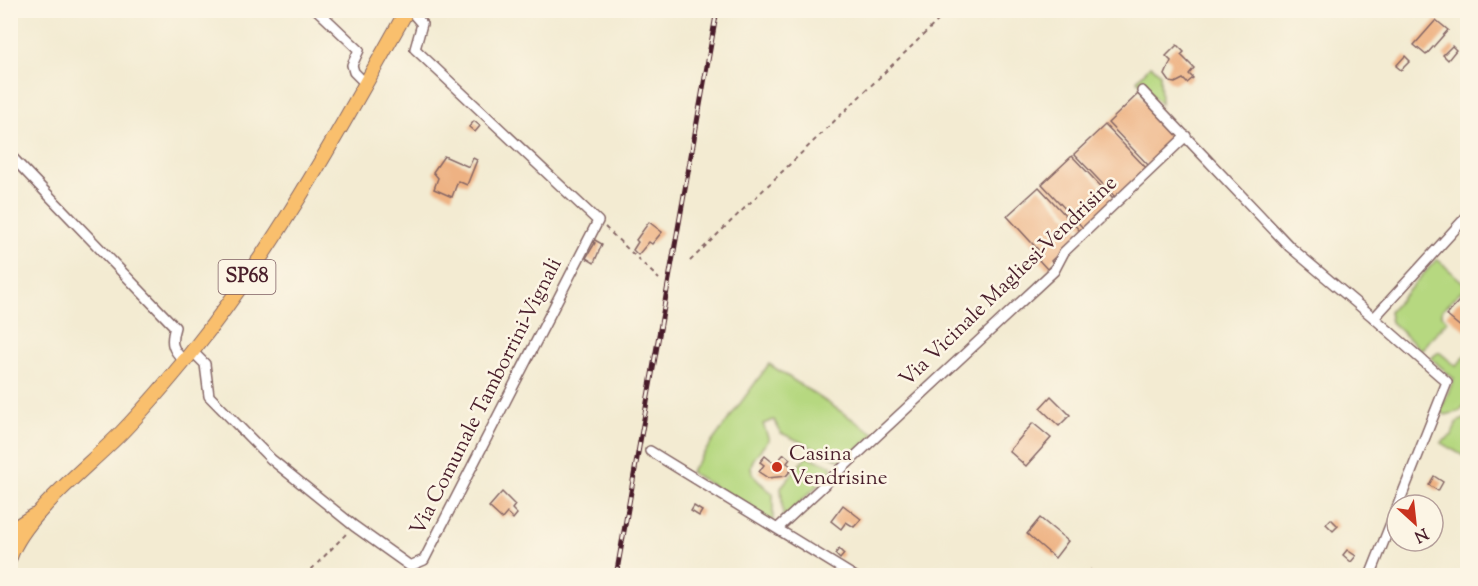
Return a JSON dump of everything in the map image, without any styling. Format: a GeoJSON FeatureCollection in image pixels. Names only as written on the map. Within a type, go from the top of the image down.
{"type":"FeatureCollection","features":[{"type":"Feature","properties":{"kind":"main road","name":"SP68"},"geometry":{"type":"LineString","coordinates":[[10,557],[42,510],[123,432],[188,356],[261,258],[317,171],[409,10]]}},
{"type":"Feature","properties":{"kind":"main road","name":"SP68"},"geometry":{"type":"LineString","coordinates":[[10,531],[42,510]]}},
{"type":"Feature","properties":{"kind":"street"},"geometry":{"type":"LineString","coordinates":[[317,10],[359,50],[352,65],[354,72],[366,84]]}},
{"type":"Feature","properties":{"kind":"street"},"geometry":{"type":"LineString","coordinates":[[409,10],[422,24],[415,49],[598,221]]}},
{"type":"Feature","properties":{"kind":"street"},"geometry":{"type":"LineString","coordinates":[[1142,91],[1290,247],[1447,382],[1402,493]]}},
{"type":"Feature","properties":{"kind":"street","name":"Via Vicinale Magliesi-Vendrisine"},"geometry":{"type":"LineString","coordinates":[[778,528],[1054,270],[1064,252],[1186,136]]}},
{"type":"Feature","properties":{"kind":"street","name":"Via Comunale Tamborrini-Vignali"},"geometry":{"type":"LineString","coordinates":[[10,155],[175,327],[171,341],[174,351],[205,364],[209,396],[272,459],[354,526],[410,566],[424,560],[598,221]]}},
{"type":"Feature","properties":{"kind":"street"},"geometry":{"type":"LineString","coordinates":[[1374,318],[1467,215]]}},
{"type":"Feature","properties":{"kind":"street"},"geometry":{"type":"LineString","coordinates":[[650,451],[854,576]]}},
{"type":"Feature","properties":{"kind":"street"},"geometry":{"type":"LineString","coordinates":[[1370,576],[1385,537]]}},
{"type":"Feature","properties":{"kind":"path"},"geometry":{"type":"LineString","coordinates":[[690,261],[949,10]]}},
{"type":"Feature","properties":{"kind":"path"},"geometry":{"type":"LineString","coordinates":[[598,221],[659,279]]}},
{"type":"Feature","properties":{"kind":"path"},"geometry":{"type":"LineString","coordinates":[[305,576],[354,526]]}},
{"type":"Feature","properties":{"kind":"path"},"geometry":{"type":"LineString","coordinates":[[1084,576],[1091,569]]}},
{"type":"Feature","properties":{"kind":"path"},"geometry":{"type":"LineString","coordinates":[[1464,576],[1467,572]]}},
{"type":"Feature","properties":{"kind":"green space"},"geometry":{"type":"Polygon","coordinates":[[[1151,65],[1160,74],[1161,104],[1137,80],[1151,65]]]}},
{"type":"Feature","properties":{"kind":"green space"},"geometry":{"type":"Polygon","coordinates":[[[1437,259],[1467,286],[1467,296],[1461,291],[1442,310],[1442,315],[1447,321],[1421,350],[1391,322],[1389,312],[1437,259]]]}},
{"type":"Feature","properties":{"kind":"green space"},"geometry":{"type":"Polygon","coordinates":[[[1439,352],[1456,366],[1467,354],[1467,401],[1460,411],[1446,415],[1440,412],[1454,379],[1431,358],[1439,352]]]}},
{"type":"Feature","properties":{"kind":"green space"},"geometry":{"type":"Polygon","coordinates":[[[769,364],[875,434],[847,458],[840,460],[781,433],[774,420],[763,424],[769,440],[755,457],[751,468],[757,479],[773,494],[773,522],[690,472],[769,364]]]}},
{"type":"Feature","properties":{"kind":"green space"},"geometry":{"type":"Polygon","coordinates":[[[1467,418],[1467,458],[1441,443],[1452,435],[1457,422],[1467,418]]]}},
{"type":"Feature","properties":{"kind":"green space"},"geometry":{"type":"Polygon","coordinates":[[[807,456],[831,466],[831,473],[783,518],[781,487],[807,456]]]}},
{"type":"Feature","properties":{"kind":"building"},"geometry":{"type":"Polygon","coordinates":[[[1436,20],[1448,30],[1426,55],[1414,45],[1436,20]]]}},
{"type":"Feature","properties":{"kind":"building"},"geometry":{"type":"Polygon","coordinates":[[[1177,45],[1184,52],[1181,55],[1194,68],[1189,74],[1193,78],[1187,83],[1183,79],[1175,83],[1170,82],[1165,75],[1171,61],[1166,56],[1177,45]]]}},
{"type":"Feature","properties":{"kind":"building"},"geometry":{"type":"Polygon","coordinates":[[[1452,46],[1456,50],[1448,60],[1443,55],[1452,46]]]}},
{"type":"Feature","properties":{"kind":"building"},"geometry":{"type":"Polygon","coordinates":[[[1405,56],[1410,61],[1401,70],[1396,66],[1405,56]]]}},
{"type":"Feature","properties":{"kind":"building"},"geometry":{"type":"Polygon","coordinates":[[[1138,94],[1180,138],[1150,167],[1108,123],[1138,94]]]}},
{"type":"Feature","properties":{"kind":"building"},"geometry":{"type":"Polygon","coordinates":[[[474,121],[480,126],[475,132],[469,127],[474,121]]]}},
{"type":"Feature","properties":{"kind":"building"},"geometry":{"type":"Polygon","coordinates":[[[1105,125],[1147,169],[1116,198],[1074,154],[1105,125]]]}},
{"type":"Feature","properties":{"kind":"building"},"geometry":{"type":"Polygon","coordinates":[[[444,156],[469,167],[473,158],[477,160],[467,185],[458,181],[452,197],[434,189],[438,178],[433,172],[444,156]]]}},
{"type":"Feature","properties":{"kind":"building"},"geometry":{"type":"Polygon","coordinates":[[[1072,156],[1114,200],[1084,229],[1042,184],[1072,156]]]}},
{"type":"Feature","properties":{"kind":"building"},"geometry":{"type":"Polygon","coordinates":[[[1039,187],[1081,232],[1051,261],[1053,263],[1047,269],[1037,258],[1042,254],[1007,216],[1039,187]]]}},
{"type":"Feature","properties":{"kind":"building"},"geometry":{"type":"Polygon","coordinates":[[[649,222],[662,232],[638,255],[633,250],[638,242],[636,240],[649,222]]]}},
{"type":"Feature","properties":{"kind":"building"},"geometry":{"type":"Polygon","coordinates":[[[593,239],[602,244],[594,263],[586,258],[595,243],[593,239]]]}},
{"type":"Feature","properties":{"kind":"building"},"geometry":{"type":"Polygon","coordinates":[[[1460,300],[1468,307],[1468,333],[1446,315],[1460,300]]]}},
{"type":"Feature","properties":{"kind":"building"},"geometry":{"type":"Polygon","coordinates":[[[1051,396],[1070,415],[1059,426],[1040,408],[1051,396]]]}},
{"type":"Feature","properties":{"kind":"building"},"geometry":{"type":"Polygon","coordinates":[[[1033,423],[1051,438],[1026,466],[1009,451],[1033,423]]]}},
{"type":"Feature","properties":{"kind":"building","name":"Casina Vendrisine"},"geometry":{"type":"Polygon","coordinates":[[[784,454],[790,459],[787,463],[793,468],[786,476],[768,478],[759,472],[764,465],[760,462],[765,456],[775,464],[784,454]]]}},
{"type":"Feature","properties":{"kind":"building"},"geometry":{"type":"Polygon","coordinates":[[[1434,476],[1443,482],[1438,491],[1429,485],[1434,476]]]}},
{"type":"Feature","properties":{"kind":"building"},"geometry":{"type":"Polygon","coordinates":[[[502,492],[515,505],[512,509],[517,514],[513,519],[507,513],[502,519],[489,507],[502,492]]]}},
{"type":"Feature","properties":{"kind":"building"},"geometry":{"type":"Polygon","coordinates":[[[843,505],[861,519],[854,527],[846,522],[841,529],[831,521],[843,505]]]}},
{"type":"Feature","properties":{"kind":"building"},"geometry":{"type":"Polygon","coordinates":[[[694,506],[702,511],[699,516],[691,511],[694,506]]]}},
{"type":"Feature","properties":{"kind":"building"},"geometry":{"type":"Polygon","coordinates":[[[1040,518],[1068,541],[1055,558],[1027,534],[1040,518]]]}},
{"type":"Feature","properties":{"kind":"building"},"geometry":{"type":"Polygon","coordinates":[[[1331,519],[1338,526],[1333,531],[1326,524],[1331,519]]]}},
{"type":"Feature","properties":{"kind":"building"},"geometry":{"type":"Polygon","coordinates":[[[839,549],[844,554],[840,559],[835,554],[839,549]]]}},
{"type":"Feature","properties":{"kind":"building"},"geometry":{"type":"Polygon","coordinates":[[[1347,550],[1356,556],[1351,562],[1343,555],[1347,550]]]}},
{"type":"Feature","properties":{"kind":"railway"},"geometry":{"type":"LineString","coordinates":[[616,576],[717,10]]}},
{"type":"Feature","properties":{"kind":"place","name":"Casina Vendrisine"},"geometry":{"type":"Point","coordinates":[777,467]}}]}
